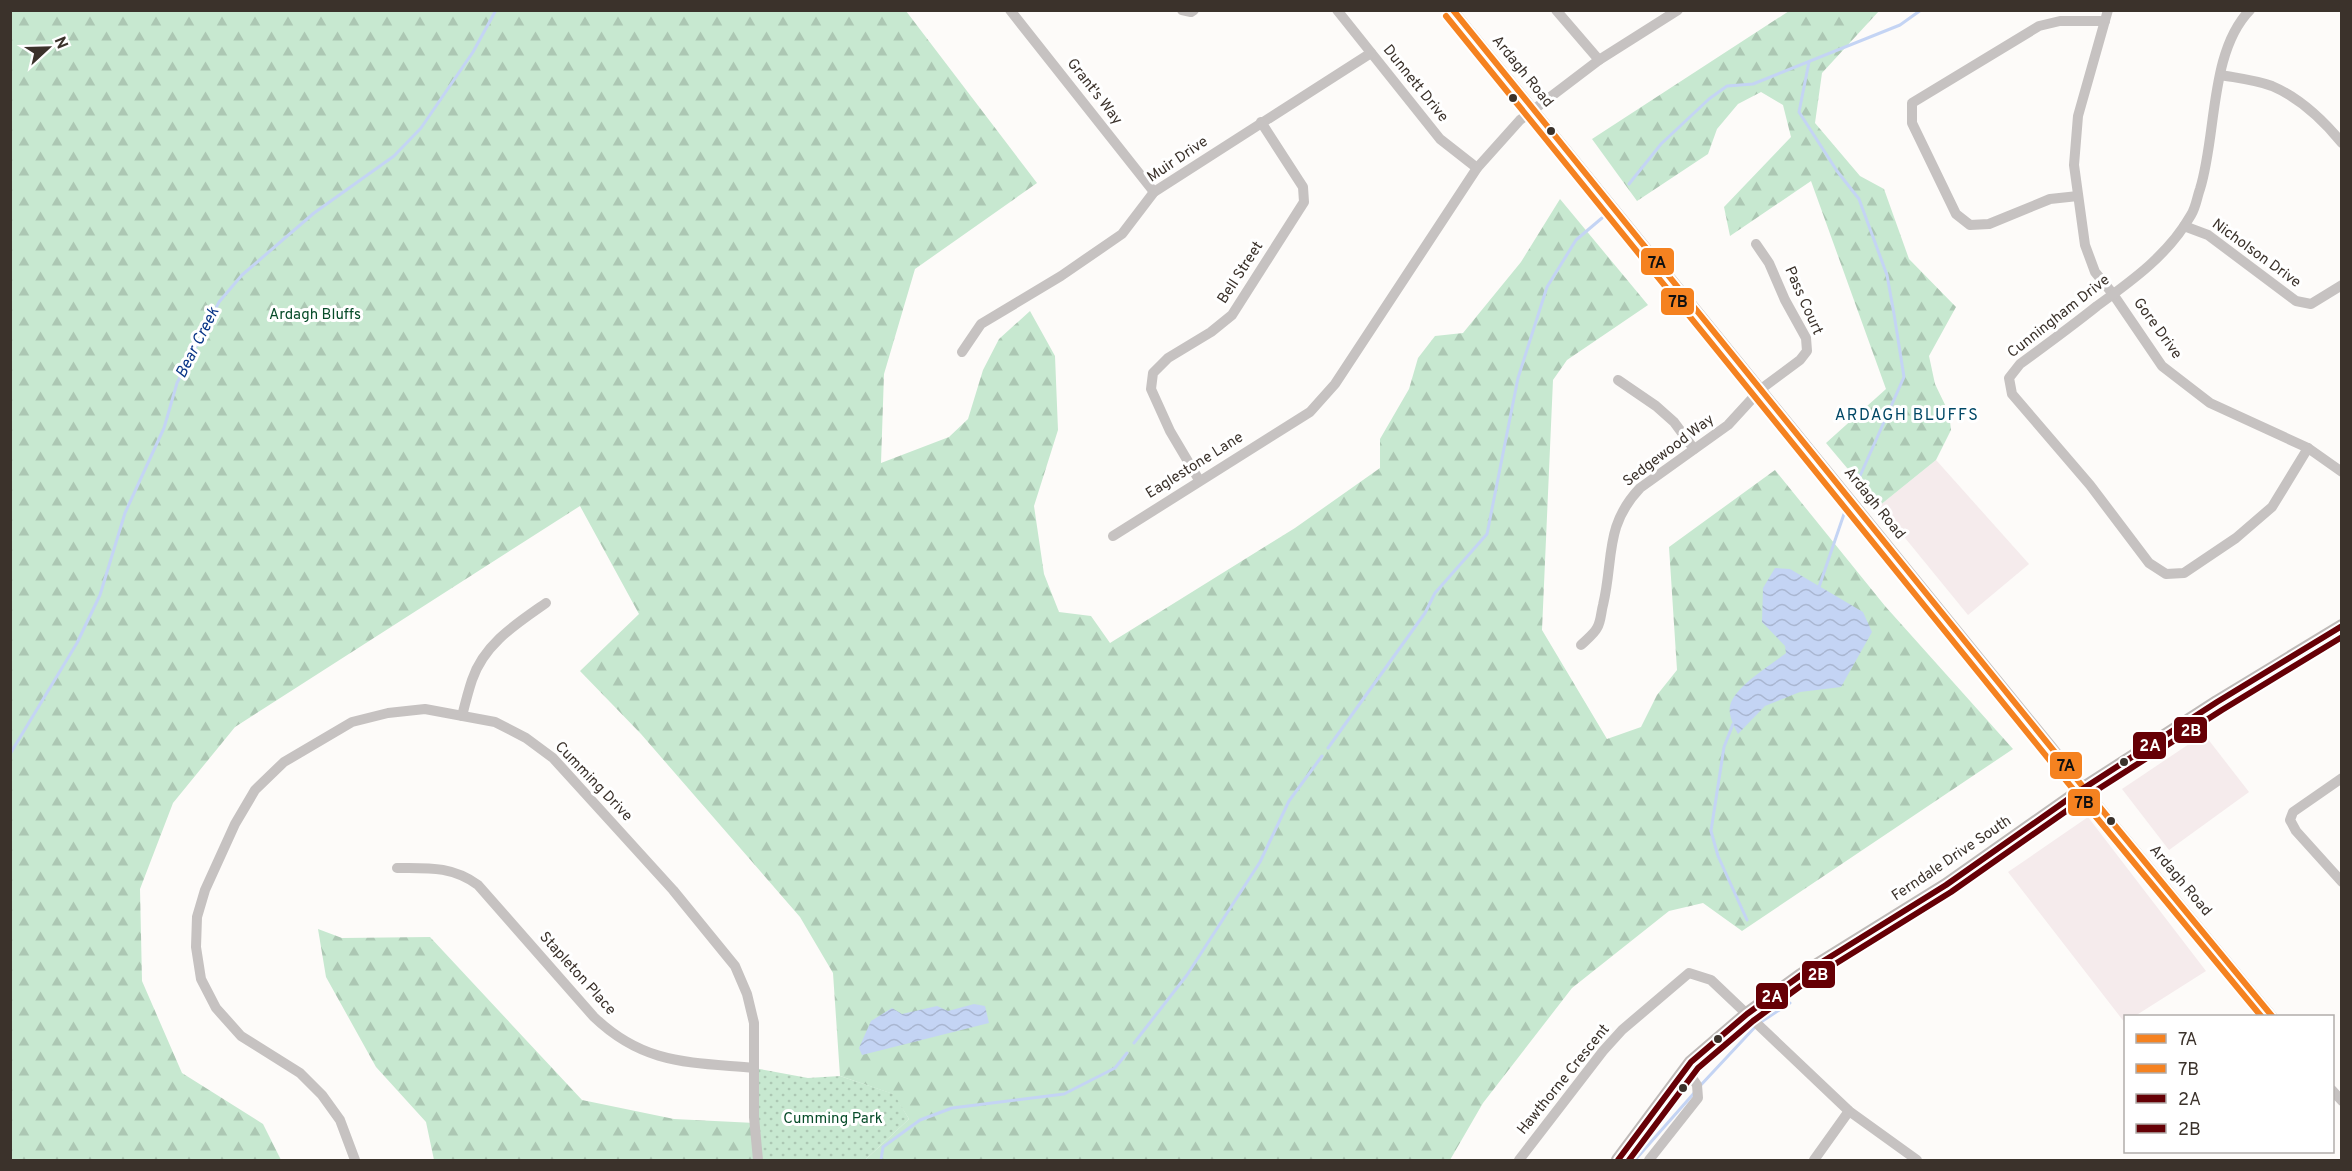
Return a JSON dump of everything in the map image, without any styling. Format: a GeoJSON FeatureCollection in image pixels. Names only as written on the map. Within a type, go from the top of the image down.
{"type":"FeatureCollection","features":[{"type":"Feature","properties":{"kind":"main road","name":"Ferndale Drive South"},"geometry":{"type":"LineString","coordinates":[[1618,1161],[1686,1069],[1747,1014],[1801,975],[1946,885],[2084,788],[2342,626]]}},
{"type":"Feature","properties":{"kind":"street","name":"Grant's Way"},"geometry":{"type":"LineString","coordinates":[[1010,10],[1154,192]]}},
{"type":"Feature","properties":{"kind":"street"},"geometry":{"type":"LineString","coordinates":[[1182,10],[1191,12],[1194,10]]}},
{"type":"Feature","properties":{"kind":"street","name":"Dunnett Drive"},"geometry":{"type":"LineString","coordinates":[[1337,10],[1440,139],[1477,168]]}},
{"type":"Feature","properties":{"kind":"street","name":"Ardagh Road"},"geometry":{"type":"LineString","coordinates":[[1453,10],[2270,1015]]}},
{"type":"Feature","properties":{"kind":"street"},"geometry":{"type":"LineString","coordinates":[[1556,10],[1599,60]]}},
{"type":"Feature","properties":{"kind":"street","name":"Eaglestone Lane"},"geometry":{"type":"LineString","coordinates":[[1113,536],[1310,412],[1335,384],[1477,168],[1520,120],[1599,60],[1678,10]]}},
{"type":"Feature","properties":{"kind":"street","name":"Cunningham Drive"},"geometry":{"type":"LineString","coordinates":[[2250,10],[2244,16],[2227,48],[2220,75],[2206,171],[2192,213],[2175,240],[2154,262],[2020,364],[2009,378],[2012,394],[2090,485],[2149,563],[2166,574],[2184,573],[2236,538],[2272,507],[2308,448]]}},
{"type":"Feature","properties":{"kind":"street"},"geometry":{"type":"LineString","coordinates":[[2078,196],[2050,199],[1989,224],[1970,225],[1956,214],[1912,123],[1912,103],[2039,26],[2060,21],[2106,16]]}},
{"type":"Feature","properties":{"kind":"street","name":"Gore Drive"},"geometry":{"type":"LineString","coordinates":[[2106,16],[2078,116],[2074,165],[2085,245],[2095,272],[2113,294],[2162,366],[2210,403],[2308,448],[2342,472]]}},
{"type":"Feature","properties":{"kind":"street","name":"Muir Drive"},"geometry":{"type":"LineString","coordinates":[[962,352],[981,324],[1061,276],[1122,234],[1154,192],[1371,53]]}},
{"type":"Feature","properties":{"kind":"street"},"geometry":{"type":"LineString","coordinates":[[2220,75],[2271,86],[2298,101],[2325,123],[2342,143]]}},
{"type":"Feature","properties":{"kind":"street","name":"Bell Street"},"geometry":{"type":"LineString","coordinates":[[1199,480],[1170,431],[1150,389],[1153,373],[1168,358],[1211,332],[1232,315],[1304,202],[1303,188],[1261,122]]}},
{"type":"Feature","properties":{"kind":"street","name":"Nicholson Drive"},"geometry":{"type":"LineString","coordinates":[[2184,226],[2208,235],[2296,301],[2311,304],[2342,285]]}},
{"type":"Feature","properties":{"kind":"street","name":"Pass Court"},"geometry":{"type":"LineString","coordinates":[[1756,244],[1769,263],[1808,344],[1804,356],[1761,390]]}},
{"type":"Feature","properties":{"kind":"street"},"geometry":{"type":"LineString","coordinates":[[1618,380],[1656,406],[1674,422],[1694,449]]}},
{"type":"Feature","properties":{"kind":"street","name":"Sedgewood Way"},"geometry":{"type":"LineString","coordinates":[[1581,645],[1598,628],[1607,589],[1612,536],[1621,511],[1640,488],[1728,425],[1761,390]]}},
{"type":"Feature","properties":{"kind":"street"},"geometry":{"type":"LineString","coordinates":[[462,716],[472,678],[485,655],[503,634],[546,603]]}},
{"type":"Feature","properties":{"kind":"street","name":"Cumming Drive"},"geometry":{"type":"LineString","coordinates":[[355,1161],[340,1120],[322,1095],[300,1073],[241,1036],[216,1008],[201,979],[195,936],[197,917],[205,890],[235,824],[255,790],[284,762],[352,722],[379,715],[425,709],[495,722],[526,738],[554,758],[674,890],[735,966],[747,994],[754,1023],[754,1118],[758,1161]]}},
{"type":"Feature","properties":{"kind":"street"},"geometry":{"type":"LineString","coordinates":[[2342,778],[2292,812],[2290,820],[2296,831],[2342,882]]}},
{"type":"Feature","properties":{"kind":"street","name":"Stapleton Place"},"geometry":{"type":"LineString","coordinates":[[398,868],[440,868],[460,874],[478,885],[594,1017],[607,1030],[634,1048],[670,1060],[754,1068]]}},
{"type":"Feature","properties":{"kind":"street","name":"Hawthorne Crescent"},"geometry":{"type":"LineString","coordinates":[[1519,1161],[1616,1037],[1689,973],[1711,980],[1747,1014]]}},
{"type":"Feature","properties":{"kind":"street"},"geometry":{"type":"LineString","coordinates":[[1747,1014],[1849,1112],[1917,1161]]}},
{"type":"Feature","properties":{"kind":"street"},"geometry":{"type":"LineString","coordinates":[[1649,1161],[1698,1098],[1697,1085],[1686,1069]]}},
{"type":"Feature","properties":{"kind":"street"},"geometry":{"type":"LineString","coordinates":[[1814,1161],[1849,1112]]}},
{"type":"Feature","properties":{"kind":"shaded area"},"geometry":{"type":"Polygon","coordinates":[[[1936,460],[2029,564],[1968,615],[1879,506],[1936,460]]]}},
{"type":"Feature","properties":{"kind":"shaded area"},"geometry":{"type":"Polygon","coordinates":[[[2204,734],[2249,792],[2169,850],[2122,789],[2204,734]]]}},
{"type":"Feature","properties":{"kind":"shaded area"},"geometry":{"type":"Polygon","coordinates":[[[2088,817],[2206,971],[2137,1015],[2124,1015],[2124,1022],[2008,872],[2088,817]]]}},
{"type":"Feature","properties":{"kind":"green space","name":"Ardagh Bluffs"},"geometry":{"type":"Polygon","coordinates":[[[10,11],[906,11],[1037,183],[915,269],[884,374],[881,463],[949,437],[968,419],[983,370],[999,339],[1030,311],[1055,356],[1058,430],[1034,506],[1044,574],[1059,612],[1091,616],[1110,643],[1295,528],[1380,468],[1380,439],[1409,389],[1418,358],[1435,336],[1463,333],[1521,262],[1560,199],[1648,305],[1567,360],[1553,380],[1542,630],[1607,739],[1641,727],[1657,695],[1677,670],[1669,547],[1775,470],[1885,606],[2013,749],[1742,931],[1703,903],[1669,911],[1572,988],[1483,1103],[1450,1160],[865,1160],[909,1119],[893,1094],[840,1076],[833,973],[800,917],[641,734],[580,671],[639,614],[580,506],[235,727],[173,803],[140,889],[142,981],[182,1073],[263,1124],[281,1160],[11,1160],[10,11]]]}},
{"type":"Feature","properties":{"kind":"green space"},"geometry":{"type":"Polygon","coordinates":[[[1789,11],[1879,11],[1822,73],[1815,123],[1860,176],[1884,189],[1909,259],[1956,307],[1929,356],[1935,384],[1949,413],[1951,430],[1936,460],[1879,506],[1826,443],[1886,389],[1811,181],[1730,236],[1724,207],[1791,137],[1783,105],[1761,92],[1738,104],[1717,129],[1708,154],[1637,201],[1592,139],[1789,11]]]}},
{"type":"Feature","properties":{"kind":"green space"},"geometry":{"type":"Polygon","coordinates":[[[318,929],[342,938],[430,937],[582,1100],[674,1119],[755,1123],[758,1160],[434,1160],[426,1122],[376,1067],[326,977],[318,929]]]}},
{"type":"Feature","properties":{"kind":"green space","name":"Cumming Park"},"geometry":{"type":"Polygon","coordinates":[[[754,1068],[808,1078],[840,1076],[894,1094],[909,1119],[865,1160],[758,1160],[754,1068]]]}},
{"type":"Feature","properties":{"kind":"water"},"geometry":{"type":"Polygon","coordinates":[[[1775,568],[1790,569],[1863,612],[1872,632],[1841,687],[1800,692],[1765,706],[1738,734],[1730,713],[1733,699],[1746,684],[1786,653],[1785,646],[1762,622],[1763,588],[1775,568]]]}},
{"type":"Feature","properties":{"kind":"water"},"geometry":{"type":"Polygon","coordinates":[[[974,1004],[985,1006],[989,1023],[862,1055],[859,1048],[871,1021],[892,1008],[902,1014],[937,1006],[948,1011],[974,1004]]]}},
{"type":"Feature","properties":{"kind":"waterway","name":"Bear Creek"},"geometry":{"type":"LineString","coordinates":[[10,754],[77,643],[100,595],[125,513],[164,428],[177,383],[219,302],[242,275],[314,213],[394,156],[421,128],[473,52],[496,10]]}},
{"type":"Feature","properties":{"kind":"waterway"},"geometry":{"type":"LineString","coordinates":[[1629,184],[1661,144],[1709,99],[1727,86],[1753,84],[1900,25],[1921,10]]}},
{"type":"Feature","properties":{"kind":"waterway"},"geometry":{"type":"LineString","coordinates":[[1809,62],[1799,112],[1837,171],[1859,199],[1887,275],[1904,377],[1856,485]]}},
{"type":"Feature","properties":{"kind":"waterway"},"geometry":{"type":"LineString","coordinates":[[1328,748],[1425,613],[1435,593],[1487,534],[1518,378],[1547,287],[1576,240],[1602,218]]}},
{"type":"Feature","properties":{"kind":"waterway"},"geometry":{"type":"LineString","coordinates":[[1819,587],[1844,514]]}},
{"type":"Feature","properties":{"kind":"waterway"},"geometry":{"type":"LineString","coordinates":[[1733,724],[1724,747],[1711,831],[1718,856],[1747,920]]}},
{"type":"Feature","properties":{"kind":"waterway"},"geometry":{"type":"LineString","coordinates":[[1134,1043],[1187,975],[1260,862],[1289,801],[1322,756]]}},
{"type":"Feature","properties":{"kind":"waterway"},"geometry":{"type":"LineString","coordinates":[[1761,1022],[1790,1003]]}},
{"type":"Feature","properties":{"kind":"waterway"},"geometry":{"type":"LineString","coordinates":[[1699,1087],[1756,1026]]}},
{"type":"Feature","properties":{"kind":"waterway"},"geometry":{"type":"LineString","coordinates":[[881,1160],[883,1147],[920,1120],[952,1108],[1064,1094],[1115,1068],[1127,1053]]}},
{"type":"Feature","properties":{"kind":"waterway"},"geometry":{"type":"LineString","coordinates":[[1635,1160],[1695,1092]]}},
{"type":"Feature","properties":{"kind":"transit line","name":"7A"},"geometry":{"type":"LineString","coordinates":[[1453,10],[2084,788],[2271,1015]]}},
{"type":"Feature","properties":{"kind":"transit line","name":"7B"},"geometry":{"type":"LineString","coordinates":[[1446,16],[2077,794],[2260,1015]]}},
{"type":"Feature","properties":{"kind":"transit line","name":"2A"},"geometry":{"type":"LineString","coordinates":[[1618,1160],[1691,1062],[1747,1014],[1801,975],[1946,885],[2084,788],[2217,702],[2342,626]]}},
{"type":"Feature","properties":{"kind":"transit line","name":"2B"},"geometry":{"type":"LineString","coordinates":[[1629,1160],[1698,1068],[1753,1021],[1806,982],[1951,892],[2089,795],[2342,637]]}},
{"type":"Feature","properties":{"kind":"district","name":"ARDAGH BLUFFS"},"geometry":{"type":"Point","coordinates":[1907,416]}}]}
